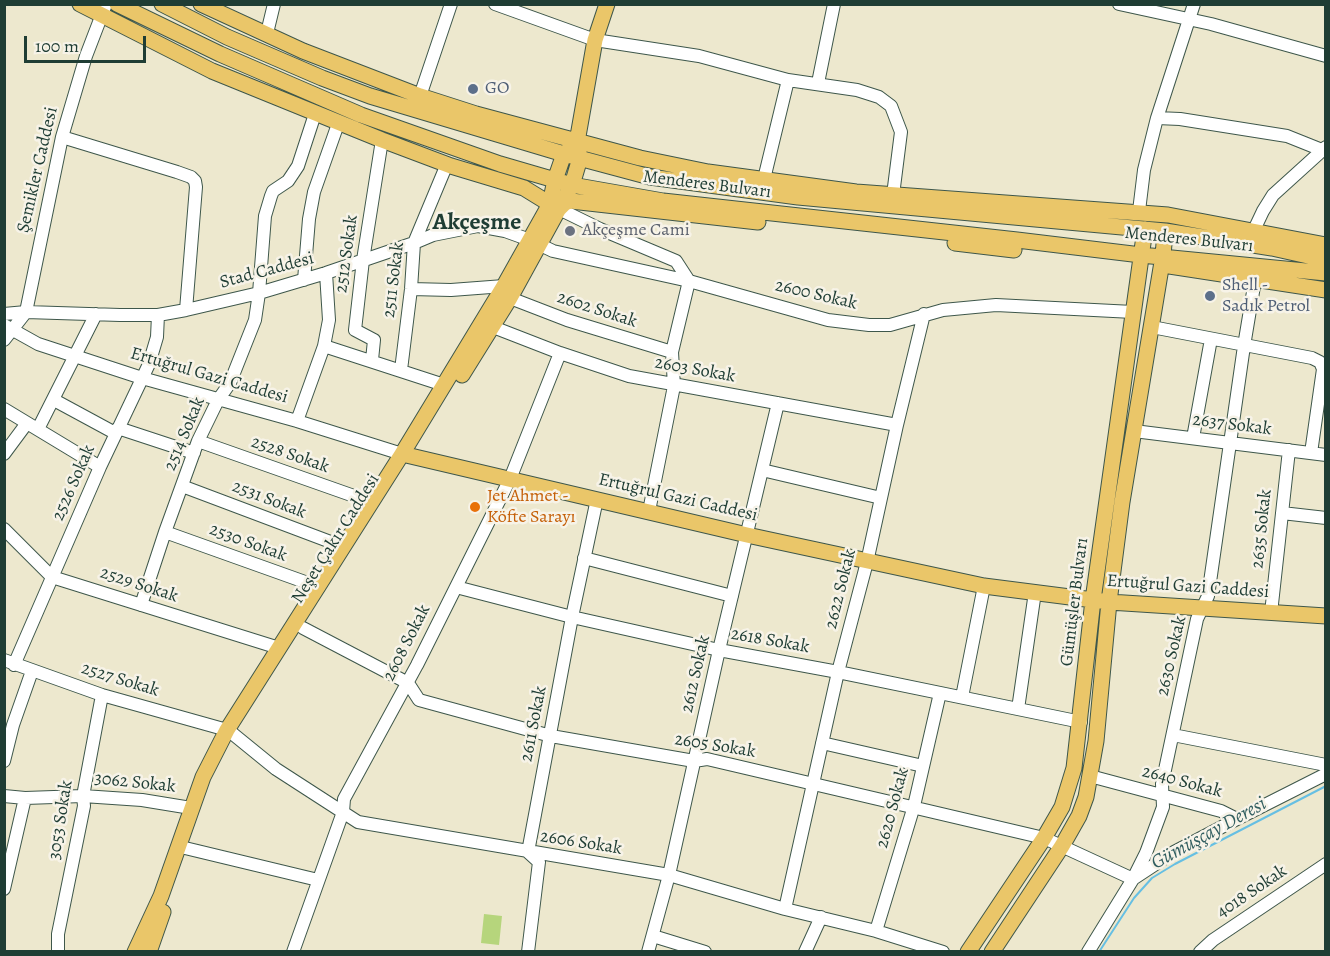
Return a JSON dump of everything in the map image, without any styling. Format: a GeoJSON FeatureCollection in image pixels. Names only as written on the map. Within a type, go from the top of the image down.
{"type":"FeatureCollection","features":[{"type":"Feature","properties":{"kind":"main road"},"geometry":{"type":"LineString","coordinates":[[80,4],[104,10],[212,70],[338,124],[447,164],[524,188],[554,207],[571,201],[1141,259]]}},
{"type":"Feature","properties":{"kind":"main road","name":"Menderes Bulvarı"},"geometry":{"type":"LineString","coordinates":[[117,4],[220,54],[361,115],[500,164],[572,185],[663,201],[1141,259],[1326,273]]}},
{"type":"Feature","properties":{"kind":"main road","name":"Menderes Bulvarı"},"geometry":{"type":"LineString","coordinates":[[162,4],[227,37],[322,78],[419,112],[650,177],[787,195],[1165,231],[1272,248],[1326,260]]}},
{"type":"Feature","properties":{"kind":"main road"},"geometry":{"type":"LineString","coordinates":[[201,4],[303,51],[420,96],[476,114],[640,158],[708,172],[893,195],[1075,209],[1139,211],[1254,230],[1326,245]]}},
{"type":"Feature","properties":{"kind":"main road"},"geometry":{"type":"LineString","coordinates":[[580,158],[577,142],[595,40],[607,4]]}},
{"type":"Feature","properties":{"kind":"main road"},"geometry":{"type":"LineString","coordinates":[[564,154],[577,142]]}},
{"type":"Feature","properties":{"kind":"main road","name":"Neşet Çakır Caddesi"},"geometry":{"type":"LineString","coordinates":[[554,207],[555,180],[564,154]]}},
{"type":"Feature","properties":{"kind":"main road","name":"Neşet Çakır Caddesi"},"geometry":{"type":"LineString","coordinates":[[149,951],[208,781],[230,732],[303,628],[406,455],[444,385],[507,292],[554,207],[572,185],[577,175],[580,158]]}},
{"type":"Feature","properties":{"kind":"main road","name":"Gümüşler Bulvarı"},"geometry":{"type":"LineString","coordinates":[[992,951],[1062,846],[1079,816],[1086,797],[1096,741],[1101,601],[1133,312],[1146,229]]}},
{"type":"Feature","properties":{"kind":"main road","name":"Gümüşler Bulvarı"},"geometry":{"type":"LineString","coordinates":[[968,951],[1044,838],[1062,807],[1074,768],[1101,601],[1152,327],[1165,231]]}},
{"type":"Feature","properties":{"kind":"main road"},"geometry":{"type":"LineString","coordinates":[[1162,260],[1255,280],[1326,290]]}},
{"type":"Feature","properties":{"kind":"main road","name":"Neşet Çakır Caddesi"},"geometry":{"type":"LineString","coordinates":[[135,951],[161,896],[203,777],[279,648],[371,502],[406,455],[493,327],[507,292]]}},
{"type":"Feature","properties":{"kind":"main road","name":"Ertuğrul Gazi Caddesi"},"geometry":{"type":"LineString","coordinates":[[406,455],[747,535],[984,586],[1101,601],[1326,616]]}},
{"type":"Feature","properties":{"kind":"street"},"geometry":{"type":"LineString","coordinates":[[267,33],[274,4]]}},
{"type":"Feature","properties":{"kind":"street"},"geometry":{"type":"LineString","coordinates":[[420,96],[451,4]]}},
{"type":"Feature","properties":{"kind":"street"},"geometry":{"type":"LineString","coordinates":[[495,4],[595,40],[699,56],[788,80],[818,83],[879,97],[891,106],[901,132],[893,195]]}},
{"type":"Feature","properties":{"kind":"street"},"geometry":{"type":"LineString","coordinates":[[818,83],[834,4]]}},
{"type":"Feature","properties":{"kind":"street"},"geometry":{"type":"LineString","coordinates":[[1119,4],[1278,42],[1326,56]]}},
{"type":"Feature","properties":{"kind":"street"},"geometry":{"type":"LineString","coordinates":[[1139,211],[1144,170],[1157,118],[1194,4]]}},
{"type":"Feature","properties":{"kind":"street","name":"Şemikler Caddesi"},"geometry":{"type":"LineString","coordinates":[[7,332],[26,312],[62,138],[86,56],[104,10]]}},
{"type":"Feature","properties":{"kind":"street"},"geometry":{"type":"LineString","coordinates":[[764,179],[788,80]]}},
{"type":"Feature","properties":{"kind":"street","name":"2514 Sokak"},"geometry":{"type":"LineString","coordinates":[[141,605],[196,447],[218,400],[230,383],[255,320],[265,216],[270,196],[273,191],[288,181],[298,166],[315,114]]}},
{"type":"Feature","properties":{"kind":"street"},"geometry":{"type":"LineString","coordinates":[[1157,118],[1180,118],[1287,136],[1324,148],[1273,195],[1254,230]]}},
{"type":"Feature","properties":{"kind":"street"},"geometry":{"type":"LineString","coordinates":[[304,280],[309,219],[314,192],[338,124]]}},
{"type":"Feature","properties":{"kind":"street"},"geometry":{"type":"LineString","coordinates":[[62,138],[191,177],[196,187],[186,310]]}},
{"type":"Feature","properties":{"kind":"street","name":"2512 Sokak"},"geometry":{"type":"LineString","coordinates":[[372,360],[374,340],[355,330],[363,260],[382,140]]}},
{"type":"Feature","properties":{"kind":"street","name":"2511 Sokak"},"geometry":{"type":"LineString","coordinates":[[401,370],[414,243],[447,164]]}},
{"type":"Feature","properties":{"kind":"street"},"geometry":{"type":"LineString","coordinates":[[554,207],[676,261],[689,281],[672,352],[674,386],[649,511]]}},
{"type":"Feature","properties":{"kind":"street","name":"Stad Caddesi"},"geometry":{"type":"LineString","coordinates":[[4,314],[26,312],[158,315],[186,310],[259,293],[326,273],[434,235],[478,226],[504,231],[536,242]]}},
{"type":"Feature","properties":{"kind":"street","name":"2600 Sokak"},"geometry":{"type":"LineString","coordinates":[[536,242],[553,251],[689,281],[828,320],[869,325],[890,325],[924,314],[960,307],[996,306],[1133,312]]}},
{"type":"Feature","properties":{"kind":"street"},"geometry":{"type":"LineString","coordinates":[[297,421],[324,346],[329,320],[326,273]]}},
{"type":"Feature","properties":{"kind":"street","name":"2630 Sokak"},"geometry":{"type":"LineString","coordinates":[[1089,951],[1133,879],[1160,818],[1164,796],[1162,784],[1197,619],[1208,596],[1229,442],[1255,280]]}},
{"type":"Feature","properties":{"kind":"street"},"geometry":{"type":"LineString","coordinates":[[411,289],[507,292]]}},
{"type":"Feature","properties":{"kind":"street","name":"2602 Sokak"},"geometry":{"type":"LineString","coordinates":[[507,292],[576,323],[672,352]]}},
{"type":"Feature","properties":{"kind":"street","name":"2622 Sokak"},"geometry":{"type":"LineString","coordinates":[[785,909],[838,672],[867,562],[924,314]]}},
{"type":"Feature","properties":{"kind":"street"},"geometry":{"type":"LineString","coordinates":[[4,454],[54,400],[96,315]]}},
{"type":"Feature","properties":{"kind":"street","name":"2526 Sokak"},"geometry":{"type":"LineString","coordinates":[[9,662],[52,577],[100,467],[149,364],[158,337],[158,315]]}},
{"type":"Feature","properties":{"kind":"street","name":"2603 Sokak"},"geometry":{"type":"LineString","coordinates":[[493,327],[629,376],[897,425]]}},
{"type":"Feature","properties":{"kind":"street"},"geometry":{"type":"LineString","coordinates":[[1152,327],[1312,358],[1320,362],[1323,369],[1311,453]]}},
{"type":"Feature","properties":{"kind":"street","name":"Ertuğrul Gazi Caddesi"},"geometry":{"type":"LineString","coordinates":[[7,332],[142,378],[297,421],[406,455]]}},
{"type":"Feature","properties":{"kind":"street"},"geometry":{"type":"LineString","coordinates":[[1193,438],[1211,339]]}},
{"type":"Feature","properties":{"kind":"street"},"geometry":{"type":"LineString","coordinates":[[324,346],[444,385]]}},
{"type":"Feature","properties":{"kind":"street","name":"2608 Sokak"},"geometry":{"type":"LineString","coordinates":[[293,951],[343,812],[344,799],[408,683],[510,479],[560,353]]}},
{"type":"Feature","properties":{"kind":"street","name":"2528 Sokak"},"geometry":{"type":"LineString","coordinates":[[54,400],[117,431],[196,447],[371,502]]}},
{"type":"Feature","properties":{"kind":"street","name":"2612 Sokak"},"geometry":{"type":"LineString","coordinates":[[648,951],[669,875],[719,650],[778,403]]}},
{"type":"Feature","properties":{"kind":"street"},"geometry":{"type":"LineString","coordinates":[[4,409],[100,467]]}},
{"type":"Feature","properties":{"kind":"street","name":"2637 Sokak"},"geometry":{"type":"LineString","coordinates":[[1134,431],[1326,455]]}},
{"type":"Feature","properties":{"kind":"street","name":"2635 Sokak"},"geometry":{"type":"LineString","coordinates":[[1271,613],[1288,450]]}},
{"type":"Feature","properties":{"kind":"street"},"geometry":{"type":"LineString","coordinates":[[762,470],[881,498]]}},
{"type":"Feature","properties":{"kind":"street","name":"2531 Sokak"},"geometry":{"type":"LineString","coordinates":[[182,486],[344,547]]}},
{"type":"Feature","properties":{"kind":"street","name":"2611 Sokak"},"geometry":{"type":"LineString","coordinates":[[528,852],[572,617],[597,499]]}},
{"type":"Feature","properties":{"kind":"street"},"geometry":{"type":"LineString","coordinates":[[1282,513],[1326,518]]}},
{"type":"Feature","properties":{"kind":"street","name":"2529 Sokak"},"geometry":{"type":"LineString","coordinates":[[4,529],[52,577],[279,648]]}},
{"type":"Feature","properties":{"kind":"street","name":"2530 Sokak"},"geometry":{"type":"LineString","coordinates":[[165,532],[319,587]]}},
{"type":"Feature","properties":{"kind":"street"},"geometry":{"type":"LineString","coordinates":[[584,558],[732,596]]}},
{"type":"Feature","properties":{"kind":"street"},"geometry":{"type":"LineString","coordinates":[[962,697],[984,586]]}},
{"type":"Feature","properties":{"kind":"street","name":"2618 Sokak"},"geometry":{"type":"LineString","coordinates":[[456,587],[572,617],[719,650],[1081,722]]}},
{"type":"Feature","properties":{"kind":"street"},"geometry":{"type":"LineString","coordinates":[[1018,709],[1035,592]]}},
{"type":"Feature","properties":{"kind":"street","name":"2605 Sokak"},"geometry":{"type":"LineString","coordinates":[[303,628],[408,683],[419,700],[551,736],[694,761],[708,759],[1044,838],[1133,879]]}},
{"type":"Feature","properties":{"kind":"street","name":"2527 Sokak"},"geometry":{"type":"LineString","coordinates":[[9,662],[102,695],[230,732]]}},
{"type":"Feature","properties":{"kind":"street"},"geometry":{"type":"LineString","coordinates":[[4,761],[13,725],[32,671]]}},
{"type":"Feature","properties":{"kind":"street","name":"2620 Sokak"},"geometry":{"type":"LineString","coordinates":[[876,931],[914,807],[940,693]]}},
{"type":"Feature","properties":{"kind":"street","name":"3053 Sokak"},"geometry":{"type":"LineString","coordinates":[[58,951],[58,934],[84,806],[82,796],[102,695]]}},
{"type":"Feature","properties":{"kind":"street","name":"2606 Sokak"},"geometry":{"type":"LineString","coordinates":[[230,732],[276,768],[358,822],[669,875],[943,951]]}},
{"type":"Feature","properties":{"kind":"street"},"geometry":{"type":"LineString","coordinates":[[1173,735],[1326,765]]}},
{"type":"Feature","properties":{"kind":"street"},"geometry":{"type":"LineString","coordinates":[[822,743],[923,766]]}},
{"type":"Feature","properties":{"kind":"street","name":"2640 Sokak"},"geometry":{"type":"LineString","coordinates":[[1090,776],[1221,811],[1237,819],[1326,774]]}},
{"type":"Feature","properties":{"kind":"street","name":"3062 Sokak"},"geometry":{"type":"LineString","coordinates":[[4,796],[25,798],[82,796],[142,800],[191,808]]}},
{"type":"Feature","properties":{"kind":"street"},"geometry":{"type":"LineString","coordinates":[[4,889],[25,798]]}},
{"type":"Feature","properties":{"kind":"street"},"geometry":{"type":"LineString","coordinates":[[1133,879],[1174,852],[1237,819]]}},
{"type":"Feature","properties":{"kind":"street"},"geometry":{"type":"LineString","coordinates":[[185,848],[318,880]]}},
{"type":"Feature","properties":{"kind":"street"},"geometry":{"type":"LineString","coordinates":[[528,852],[540,862],[528,951]]}},
{"type":"Feature","properties":{"kind":"street","name":"4018 Sokak"},"geometry":{"type":"LineString","coordinates":[[1200,951],[1326,864]]}},
{"type":"Feature","properties":{"kind":"street"},"geometry":{"type":"LineString","coordinates":[[805,951],[821,918]]}},
{"type":"Feature","properties":{"kind":"street"},"geometry":{"type":"LineString","coordinates":[[653,936],[705,951]]}},
{"type":"Feature","properties":{"kind":"green space"},"geometry":{"type":"Polygon","coordinates":[[[484,914],[502,916],[499,945],[481,943],[484,914]]]}},
{"type":"Feature","properties":{"kind":"waterway","name":"Gümüşçay Deresi"},"geometry":{"type":"LineString","coordinates":[[1099,952],[1134,898],[1152,878],[1326,786]]}},
{"type":"Feature","properties":{"kind":"place","name":"GO"},"geometry":{"type":"Point","coordinates":[473,89]}},
{"type":"Feature","properties":{"kind":"place","name":"Akçeşme Cami"},"geometry":{"type":"Point","coordinates":[570,231]}},
{"type":"Feature","properties":{"kind":"place","name":"Shell - Sadık Petrol"},"geometry":{"type":"Point","coordinates":[1210,296]}},
{"type":"Feature","properties":{"kind":"place","name":"Jet Ahmet - Köfte Sarayı"},"geometry":{"type":"Point","coordinates":[475,507]}},
{"type":"Feature","properties":{"kind":"district","name":"Akçeşme"},"geometry":{"type":"Point","coordinates":[477,223]}}]}
